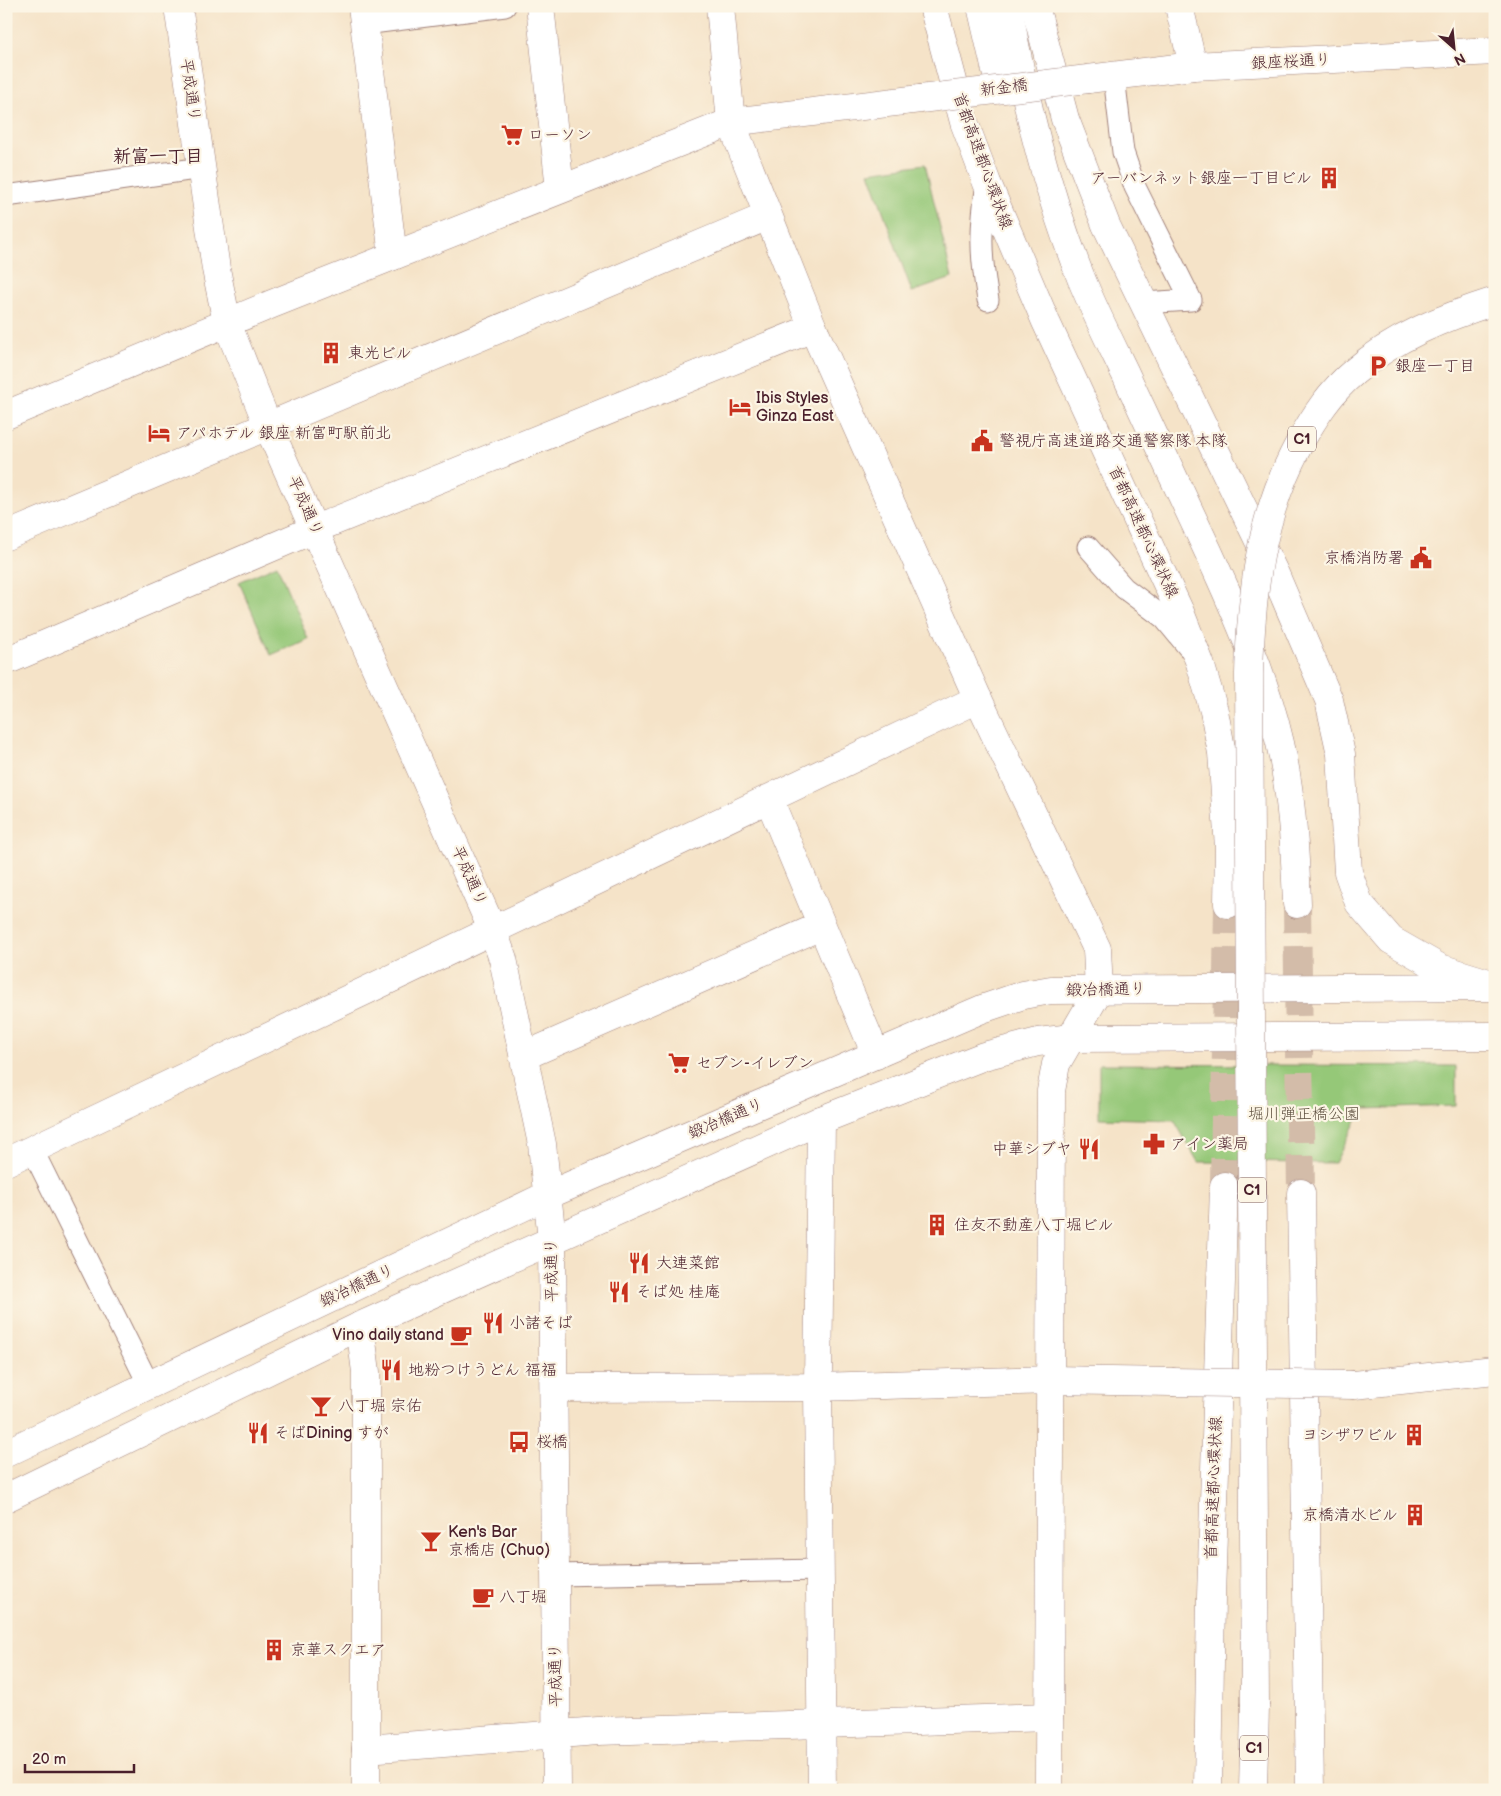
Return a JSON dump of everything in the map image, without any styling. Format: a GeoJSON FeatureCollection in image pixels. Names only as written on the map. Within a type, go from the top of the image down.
{"type":"FeatureCollection","features":[{"type":"Feature","properties":{"kind":"main road","name":"平成通り"},"geometry":{"type":"LineString","coordinates":[[178,6],[227,324],[268,426],[493,930],[503,959],[524,1056],[542,1144],[552,1240],[557,1790]]}},
{"type":"Feature","properties":{"kind":"main road"},"geometry":{"type":"LineString","coordinates":[[540,6],[560,190]]}},
{"type":"Feature","properties":{"kind":"main road"},"geometry":{"type":"LineString","coordinates":[[720,6],[731,122],[812,328],[978,699],[1096,949],[1099,990],[1056,1064],[1051,1092],[1049,1790]]}},
{"type":"Feature","properties":{"kind":"main road"},"geometry":{"type":"LineString","coordinates":[[981,6],[1000,88]]}},
{"type":"Feature","properties":{"kind":"main road"},"geometry":{"type":"LineString","coordinates":[[1008,6],[1035,140],[1054,206],[1082,280],[1219,574],[1243,631],[1264,690],[1279,741],[1287,780],[1295,853],[1297,904]]}},
{"type":"Feature","properties":{"kind":"main road"},"geometry":{"type":"LineString","coordinates":[[1035,6],[1065,119],[1084,171],[1143,303],[1275,574],[1329,700],[1341,754],[1348,872],[1359,903],[1392,940],[1440,968],[1495,986]]}},
{"type":"Feature","properties":{"kind":"main road"},"geometry":{"type":"LineString","coordinates":[[1179,6],[1193,66]]}},
{"type":"Feature","properties":{"kind":"main road","name":"首都高速都心環状線"},"geometry":{"type":"LineString","coordinates":[[934,9],[964,122],[987,183],[1046,322],[1180,612],[1200,663],[1214,711],[1222,753],[1228,848],[1228,904]]}},
{"type":"Feature","properties":{"kind":"main road"},"geometry":{"type":"LineString","coordinates":[[363,15],[392,256]]}},
{"type":"Feature","properties":{"kind":"main road","name":"銀座桜通り"},"geometry":{"type":"LineString","coordinates":[[1101,77],[1193,66],[1495,52]]}},
{"type":"Feature","properties":{"kind":"main road","name":"新金橋"},"geometry":{"type":"LineString","coordinates":[[6,415],[392,256],[731,122],[1101,77]]}},
{"type":"Feature","properties":{"kind":"main road"},"geometry":{"type":"LineString","coordinates":[[6,536],[768,216]]}},
{"type":"Feature","properties":{"kind":"main road","name":"C1"},"geometry":{"type":"LineString","coordinates":[[1253,1790],[1255,1706],[1249,674],[1250,620],[1262,536],[1280,483],[1312,421],[1329,397],[1355,370],[1398,341],[1441,320],[1495,301]]}},
{"type":"Feature","properties":{"kind":"main road"},"geometry":{"type":"LineString","coordinates":[[6,661],[315,529],[812,328]]}},
{"type":"Feature","properties":{"kind":"main road"},"geometry":{"type":"LineString","coordinates":[[6,1162],[978,699]]}},
{"type":"Feature","properties":{"kind":"main road"},"geometry":{"type":"LineString","coordinates":[[768,799],[876,1055]]}},
{"type":"Feature","properties":{"kind":"main road"},"geometry":{"type":"LineString","coordinates":[[524,1056],[821,926]]}},
{"type":"Feature","properties":{"kind":"main road","name":"鍛冶橋通り"},"geometry":{"type":"LineString","coordinates":[[6,1453],[548,1195],[982,1009],[1023,995],[1051,990],[1495,986]]}},
{"type":"Feature","properties":{"kind":"main road"},"geometry":{"type":"LineString","coordinates":[[6,1498],[360,1326],[820,1120],[984,1056],[1038,1042],[1072,1038],[1495,1036]]}},
{"type":"Feature","properties":{"kind":"main road"},"geometry":{"type":"LineString","coordinates":[[820,1120],[818,1387],[822,1790]]}},
{"type":"Feature","properties":{"kind":"main road","name":"首都高速都心環状線"},"geometry":{"type":"LineString","coordinates":[[1208,1790],[1211,1597],[1224,1186]]}},
{"type":"Feature","properties":{"kind":"main road"},"geometry":{"type":"LineString","coordinates":[[1301,1193],[1310,1790]]}},
{"type":"Feature","properties":{"kind":"main road"},"geometry":{"type":"LineString","coordinates":[[360,1326],[366,1372],[366,1790]]}},
{"type":"Feature","properties":{"kind":"main road"},"geometry":{"type":"LineString","coordinates":[[554,1388],[818,1387],[1050,1380],[1354,1385],[1495,1370]]}},
{"type":"Feature","properties":{"kind":"main road"},"geometry":{"type":"LineString","coordinates":[[366,1749],[557,1733],[1049,1717]]}},
{"type":"Feature","properties":{"kind":"lane"},"geometry":{"type":"LineString","coordinates":[[363,15],[505,6]]}},
{"type":"Feature","properties":{"kind":"lane"},"geometry":{"type":"LineString","coordinates":[[1101,77],[1122,152],[1135,187],[1191,300],[1143,303]]}},
{"type":"Feature","properties":{"kind":"lane"},"geometry":{"type":"LineString","coordinates":[[6,196],[202,168]]}},
{"type":"Feature","properties":{"kind":"lane"},"geometry":{"type":"LineString","coordinates":[[987,183],[980,228],[981,264],[988,300]]}},
{"type":"Feature","properties":{"kind":"lane"},"geometry":{"type":"LineString","coordinates":[[1088,547],[1124,588],[1164,618],[1200,663]]}},
{"type":"Feature","properties":{"kind":"lane"},"geometry":{"type":"LineString","coordinates":[[32,1149],[149,1385]]}},
{"type":"Feature","properties":{"kind":"lane"},"geometry":{"type":"LineString","coordinates":[[555,1575],[820,1570]]}},
{"type":"Feature","properties":{"kind":"green space"},"geometry":{"type":"Polygon","coordinates":[[[925,164],[952,278],[912,292],[869,172],[925,164]]]}},
{"type":"Feature","properties":{"kind":"green space"},"geometry":{"type":"Polygon","coordinates":[[[277,565],[308,639],[271,655],[239,582],[277,565]]]}},
{"type":"Feature","properties":{"kind":"green space","name":"堀川弾正橋公園"},"geometry":{"type":"Polygon","coordinates":[[[1099,1064],[1456,1066],[1456,1106],[1362,1109],[1335,1163],[1198,1162],[1174,1120],[1099,1118],[1099,1064]]]}},
{"type":"Feature","properties":{"kind":"tunnel"},"geometry":{"type":"LineString","coordinates":[[1224,1186],[1228,904]]}},
{"type":"Feature","properties":{"kind":"tunnel"},"geometry":{"type":"LineString","coordinates":[[1297,904],[1301,1193]]}},
{"type":"Feature","properties":{"kind":"place","name":"ローソン"},"geometry":{"type":"Point","coordinates":[512,135]}},
{"type":"Feature","properties":{"kind":"place","name":"アーバンネット銀座一丁目ビル"},"geometry":{"type":"Point","coordinates":[1329,178]}},
{"type":"Feature","properties":{"kind":"place","name":"東光ビル"},"geometry":{"type":"Point","coordinates":[331,353]}},
{"type":"Feature","properties":{"kind":"place","name":"銀座一丁目"},"geometry":{"type":"Point","coordinates":[1378,366]}},
{"type":"Feature","properties":{"kind":"place","name":"Ibis Styles Ginza East"},"geometry":{"type":"Point","coordinates":[740,407]}},
{"type":"Feature","properties":{"kind":"place","name":"アパホテル 銀座 新富町駅前北"},"geometry":{"type":"Point","coordinates":[159,433]}},
{"type":"Feature","properties":{"kind":"place","name":"警視庁高速道路交通警察隊 本隊"},"geometry":{"type":"Point","coordinates":[982,441]}},
{"type":"Feature","properties":{"kind":"place","name":"京橋消防署"},"geometry":{"type":"Point","coordinates":[1421,558]}},
{"type":"Feature","properties":{"kind":"place","name":"セブン-イレブン"},"geometry":{"type":"Point","coordinates":[679,1063]}},
{"type":"Feature","properties":{"kind":"place","name":"アイン薬局"},"geometry":{"type":"Point","coordinates":[1154,1144]}},
{"type":"Feature","properties":{"kind":"place","name":"中華シブヤ"},"geometry":{"type":"Point","coordinates":[1089,1149]}},
{"type":"Feature","properties":{"kind":"place","name":"住友不動産八丁堀ビル"},"geometry":{"type":"Point","coordinates":[937,1225]}},
{"type":"Feature","properties":{"kind":"place","name":"大連菜館"},"geometry":{"type":"Point","coordinates":[639,1263]}},
{"type":"Feature","properties":{"kind":"place","name":"そば処 桂庵"},"geometry":{"type":"Point","coordinates":[619,1292]}},
{"type":"Feature","properties":{"kind":"place","name":"小諸そば"},"geometry":{"type":"Point","coordinates":[493,1323]}},
{"type":"Feature","properties":{"kind":"place","name":"Vino daily stand"},"geometry":{"type":"Point","coordinates":[461,1335]}},
{"type":"Feature","properties":{"kind":"place","name":"地粉つけうどん 福福"},"geometry":{"type":"Point","coordinates":[391,1370]}},
{"type":"Feature","properties":{"kind":"place","name":"八丁堀 宗佑"},"geometry":{"type":"Point","coordinates":[321,1406]}},
{"type":"Feature","properties":{"kind":"place","name":"そばDining すが"},"geometry":{"type":"Point","coordinates":[258,1433]}},
{"type":"Feature","properties":{"kind":"place","name":"ヨシザワビル"},"geometry":{"type":"Point","coordinates":[1414,1435]}},
{"type":"Feature","properties":{"kind":"place","name":"桜橋"},"geometry":{"type":"Point","coordinates":[519,1442]}},
{"type":"Feature","properties":{"kind":"place","name":"京橋清水ビル"},"geometry":{"type":"Point","coordinates":[1415,1515]}},
{"type":"Feature","properties":{"kind":"place","name":"Ken's Bar 京橋店 (Chuo)"},"geometry":{"type":"Point","coordinates":[431,1541]}},
{"type":"Feature","properties":{"kind":"place","name":"八丁堀"},"geometry":{"type":"Point","coordinates":[483,1597]}},
{"type":"Feature","properties":{"kind":"place","name":"京華スクエア"},"geometry":{"type":"Point","coordinates":[274,1650]}},
{"type":"Feature","properties":{"kind":"district","name":"新富一丁目"},"geometry":{"type":"Point","coordinates":[158,156]}}]}
